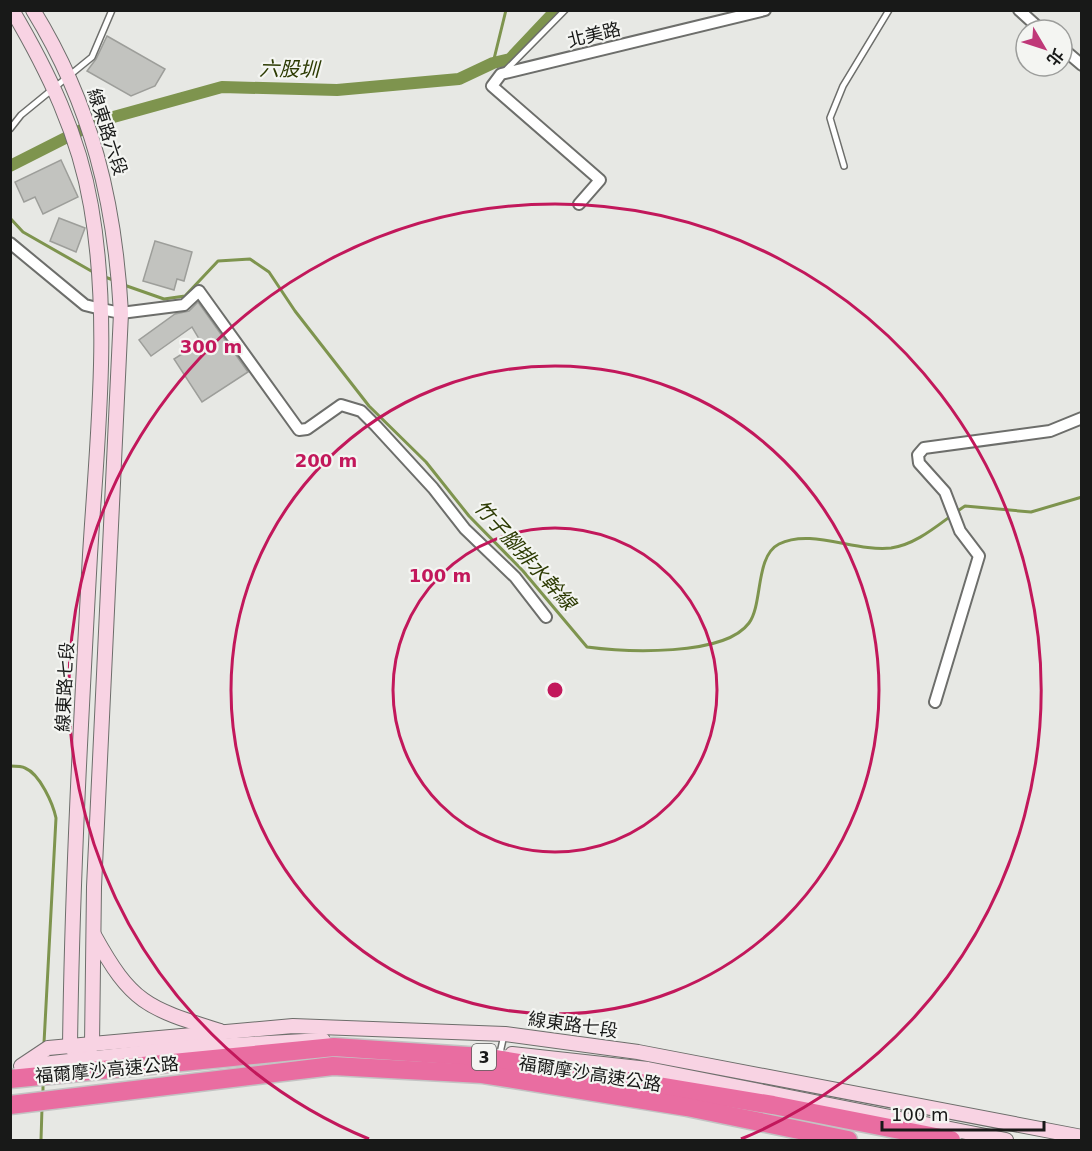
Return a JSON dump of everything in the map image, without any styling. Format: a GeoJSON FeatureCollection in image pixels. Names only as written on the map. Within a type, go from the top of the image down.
{"type":"FeatureCollection","features":[{"type":"Feature","properties":{"kind":"highway","name":"福爾摩沙高速公路"},"geometry":{"type":"LineString","coordinates":[[14,1072],[334,1047],[483,1057],[773,1105],[951,1140]]}},
{"type":"Feature","properties":{"kind":"highway","name":"福爾摩沙高速公路"},"geometry":{"type":"LineString","coordinates":[[10,1105],[333,1066],[482,1074],[687,1107],[848,1140]]}},
{"type":"Feature","properties":{"kind":"main road","name":"線東路六段"},"geometry":{"type":"LineString","coordinates":[[12,10],[56,89],[91,204],[99,266],[101,309]]}},
{"type":"Feature","properties":{"kind":"main road","name":"線東路六段"},"geometry":{"type":"LineString","coordinates":[[33,10],[70,77],[98,151],[109,198],[119,273],[121,314]]}},
{"type":"Feature","properties":{"kind":"main road","name":"線東路七段"},"geometry":{"type":"LineString","coordinates":[[70,1047],[72,886],[101,309]]}},
{"type":"Feature","properties":{"kind":"main road","name":"線東路七段"},"geometry":{"type":"LineString","coordinates":[[86,1058],[92,1044],[94,887],[121,314]]}},
{"type":"Feature","properties":{"kind":"main road"},"geometry":{"type":"LineString","coordinates":[[72,886],[94,887]]}},
{"type":"Feature","properties":{"kind":"main road","name":"線東路七段"},"geometry":{"type":"LineString","coordinates":[[93,933],[114,972],[138,997],[161,1012],[229,1033],[293,1026],[504,1034],[638,1052],[1078,1138]]}},
{"type":"Feature","properties":{"kind":"main road"},"geometry":{"type":"LineString","coordinates":[[14,1072],[48,1048],[229,1033]]}},
{"type":"Feature","properties":{"kind":"main road","name":"線東路七段"},"geometry":{"type":"LineString","coordinates":[[14,1072],[86,1058],[194,1047],[327,1040],[500,1053],[648,1069],[1006,1140]]}},
{"type":"Feature","properties":{"kind":"main road"},"geometry":{"type":"LineString","coordinates":[[70,1047],[86,1058]]}},
{"type":"Feature","properties":{"kind":"street","name":"北美路"},"geometry":{"type":"LineString","coordinates":[[501,75],[765,10]]}},
{"type":"Feature","properties":{"kind":"street"},"geometry":{"type":"LineString","coordinates":[[501,75],[492,86],[600,180],[579,204]]}},
{"type":"Feature","properties":{"kind":"street"},"geometry":{"type":"LineString","coordinates":[[10,243],[85,305],[121,314],[184,304],[200,291],[299,430],[307,429],[341,405],[361,411],[433,488],[465,529],[515,577],[546,617]]}},
{"type":"Feature","properties":{"kind":"street"},"geometry":{"type":"LineString","coordinates":[[935,702],[979,556],[957,524],[945,492],[919,463],[918,455],[924,448],[1050,431],[1082,418]]}},
{"type":"Feature","properties":{"kind":"lane"},"geometry":{"type":"LineString","coordinates":[[10,129],[21,115],[56,89],[92,57],[112,10]]}},
{"type":"Feature","properties":{"kind":"lane"},"geometry":{"type":"LineString","coordinates":[[501,75],[565,10]]}},
{"type":"Feature","properties":{"kind":"lane"},"geometry":{"type":"LineString","coordinates":[[844,166],[830,118],[843,86],[889,10]]}},
{"type":"Feature","properties":{"kind":"lane"},"geometry":{"type":"LineString","coordinates":[[500,1053],[504,1034]]}},
{"type":"Feature","properties":{"kind":"building"},"geometry":{"type":"Polygon","coordinates":[[[107,36],[165,69],[155,86],[131,96],[87,71],[96,59],[107,36]]]}},
{"type":"Feature","properties":{"kind":"building"},"geometry":{"type":"Polygon","coordinates":[[[61,160],[78,197],[43,214],[35,197],[24,202],[15,182],[61,160]]]}},
{"type":"Feature","properties":{"kind":"building"},"geometry":{"type":"Polygon","coordinates":[[[59,218],[85,228],[76,252],[50,241],[59,218]]]}},
{"type":"Feature","properties":{"kind":"building"},"geometry":{"type":"Polygon","coordinates":[[[155,241],[192,252],[184,281],[177,279],[174,290],[143,281],[155,241]]]}},
{"type":"Feature","properties":{"kind":"building"},"geometry":{"type":"Polygon","coordinates":[[[198,302],[248,372],[202,402],[174,359],[201,342],[192,327],[151,356],[139,340],[175,314],[189,311],[198,302]]]}},
{"type":"Feature","properties":{"kind":"waterway"},"geometry":{"type":"LineString","coordinates":[[493,63],[506,10]]}},
{"type":"Feature","properties":{"kind":"waterway","name":"六股圳"},"geometry":{"type":"LineString","coordinates":[[10,166],[99,121],[222,87],[337,90],[459,79],[493,63],[510,59],[556,10]]}},
{"type":"Feature","properties":{"kind":"waterway","name":"竹子腳排水幹線"},"geometry":{"type":"LineString","coordinates":[[10,218],[23,232],[93,272]]}},
{"type":"Feature","properties":{"kind":"waterway","name":"竹子腳排水幹線"},"geometry":{"type":"LineString","coordinates":[[124,285],[164,299],[185,296],[218,261],[250,259],[269,272],[295,311],[369,406],[426,462],[469,516],[523,571],[587,647],[648,651],[673,650],[718,642],[736,634],[749,623],[753,615],[763,569],[771,550],[779,544],[792,540],[819,539],[863,547],[891,548],[921,537],[965,506],[1031,512],[1082,497]]}},
{"type":"Feature","properties":{"kind":"waterway","name":"竹子腳排水幹線"},"geometry":{"type":"LineString","coordinates":[[102,276],[116,281]]}},
{"type":"Feature","properties":{"kind":"waterway"},"geometry":{"type":"LineString","coordinates":[[10,766],[24,767],[36,776],[49,798],[56,818],[44,1043]]}},
{"type":"Feature","properties":{"kind":"waterway"},"geometry":{"type":"LineString","coordinates":[[43,1081],[43,1095]]}},
{"type":"Feature","properties":{"kind":"waterway"},"geometry":{"type":"LineString","coordinates":[[41,1140],[42,1108]]}}]}
